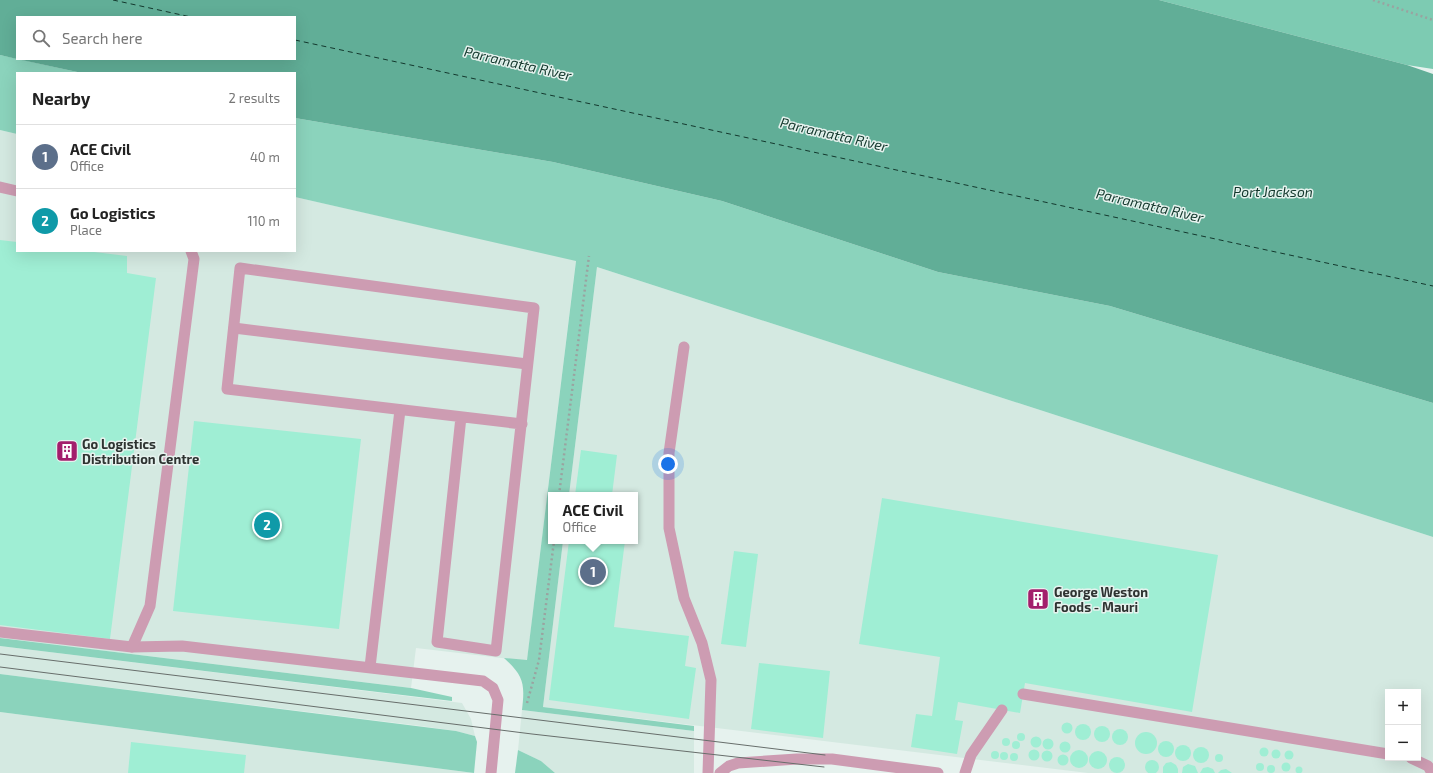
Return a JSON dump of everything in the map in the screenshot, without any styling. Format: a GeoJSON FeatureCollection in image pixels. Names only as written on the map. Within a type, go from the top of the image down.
{"type":"FeatureCollection","features":[{"type":"Feature","properties":{"kind":"lane"},"geometry":{"type":"LineString","coordinates":[[0,187],[16,191]]}},
{"type":"Feature","properties":{"kind":"lane"},"geometry":{"type":"LineString","coordinates":[[132,648],[150,606],[194,259],[191,252]]}},
{"type":"Feature","properties":{"kind":"lane"},"geometry":{"type":"LineString","coordinates":[[461,417],[436,642],[496,651],[522,424],[527,364],[534,308],[240,268],[227,389],[522,424]]}},
{"type":"Feature","properties":{"kind":"lane"},"geometry":{"type":"LineString","coordinates":[[234,328],[527,364]]}},
{"type":"Feature","properties":{"kind":"lane"},"geometry":{"type":"LineString","coordinates":[[684,347],[669,453],[669,528],[684,598],[702,643],[711,680],[708,773]]}},
{"type":"Feature","properties":{"kind":"lane"},"geometry":{"type":"LineString","coordinates":[[370,667],[400,410]]}},
{"type":"Feature","properties":{"kind":"lane"},"geometry":{"type":"LineString","coordinates":[[0,632],[132,648],[182,646],[370,667],[483,682],[490,686],[495,692],[498,700],[491,773]]}},
{"type":"Feature","properties":{"kind":"lane"},"geometry":{"type":"LineString","coordinates":[[1023,694],[1385,754]]}},
{"type":"Feature","properties":{"kind":"lane"},"geometry":{"type":"LineString","coordinates":[[965,773],[971,755],[1002,710]]}},
{"type":"Feature","properties":{"kind":"lane"},"geometry":{"type":"LineString","coordinates":[[720,773],[729,766],[738,763],[797,759],[832,759],[938,773]]}},
{"type":"Feature","properties":{"kind":"lane"},"geometry":{"type":"LineString","coordinates":[[1417,761],[1428,766],[1432,773]]}},
{"type":"Feature","properties":{"kind":"path"},"geometry":{"type":"LineString","coordinates":[[1373,0],[1433,20]]}},
{"type":"Feature","properties":{"kind":"path"},"geometry":{"type":"LineString","coordinates":[[559,492],[589,256]]}},
{"type":"Feature","properties":{"kind":"path"},"geometry":{"type":"LineString","coordinates":[[527,703],[539,660],[554,544]]}},
{"type":"Feature","properties":{"kind":"shaded area"},"geometry":{"type":"Polygon","coordinates":[[[1159,0],[1433,0],[1433,69],[1407,65],[1159,0]]]}},
{"type":"Feature","properties":{"kind":"shaded area"},"geometry":{"type":"Polygon","coordinates":[[[0,55],[16,59],[16,60],[23,60],[77,72],[16,72],[16,134],[0,130],[0,55]]]}},
{"type":"Feature","properties":{"kind":"shaded area"},"geometry":{"type":"Polygon","coordinates":[[[296,118],[553,162],[722,201],[938,272],[1110,306],[1433,403],[1433,537],[597,267],[569,492],[548,492],[548,544],[563,544],[543,707],[694,726],[694,731],[522,710],[522,681],[516,670],[504,658],[527,660],[576,261],[296,197],[296,118]]]}},
{"type":"Feature","properties":{"kind":"shaded area"},"geometry":{"type":"Polygon","coordinates":[[[0,130],[16,134],[16,252],[296,252],[296,197],[576,260],[527,661],[416,648],[411,688],[0,638],[0,130]]]}},
{"type":"Feature","properties":{"kind":"shaded area"},"geometry":{"type":"Polygon","coordinates":[[[597,267],[1433,537],[1433,773],[1088,773],[543,707],[563,544],[638,544],[638,492],[569,492],[597,267]]]}},
{"type":"Feature","properties":{"kind":"shaded area"},"geometry":{"type":"Polygon","coordinates":[[[0,638],[411,688],[452,697],[452,701],[0,646],[0,638]]]}},
{"type":"Feature","properties":{"kind":"shaded area"},"geometry":{"type":"Polygon","coordinates":[[[0,646],[462,703],[471,719],[475,736],[456,731],[421,726],[0,674],[0,646]]]}},
{"type":"Feature","properties":{"kind":"shaded area"},"geometry":{"type":"Polygon","coordinates":[[[0,674],[456,731],[475,736],[477,742],[474,773],[0,712],[0,674]]]}},
{"type":"Feature","properties":{"kind":"shaded area"},"geometry":{"type":"Polygon","coordinates":[[[522,710],[694,731],[694,773],[555,773],[541,761],[518,750],[522,710]]]}},
{"type":"Feature","properties":{"kind":"shaded area"},"geometry":{"type":"Polygon","coordinates":[[[0,712],[474,773],[0,773],[0,712]]]}},
{"type":"Feature","properties":{"kind":"shaded area"},"geometry":{"type":"Polygon","coordinates":[[[518,750],[541,761],[555,773],[515,773],[518,750]]]}},
{"type":"Feature","properties":{"kind":"water","name":"Port Jackson"},"geometry":{"type":"Polygon","coordinates":[[[0,0],[1159,0],[1407,65],[1433,74],[1433,403],[1110,306],[938,272],[722,201],[553,162],[296,118],[296,72],[77,72],[22,60],[296,60],[296,16],[16,16],[16,59],[0,55],[0,0]]]}},
{"type":"Feature","properties":{"kind":"building","name":"Go Logistics Distribution Centre"},"geometry":{"type":"Polygon","coordinates":[[[0,240],[16,242],[16,252],[94,252],[127,256],[127,273],[156,278],[110,639],[0,625],[0,240]]]}},
{"type":"Feature","properties":{"kind":"building"},"geometry":{"type":"Polygon","coordinates":[[[194,421],[361,439],[339,629],[173,611],[194,421]]]}},
{"type":"Feature","properties":{"kind":"building"},"geometry":{"type":"Polygon","coordinates":[[[581,450],[617,455],[612,492],[575,492],[581,450]]]}},
{"type":"Feature","properties":{"kind":"building","name":"George Weston Foods - Mauri"},"geometry":{"type":"Polygon","coordinates":[[[882,498],[1218,555],[1192,712],[1025,683],[1020,713],[958,702],[955,720],[963,721],[957,754],[911,747],[916,714],[932,716],[940,657],[859,644],[882,498]]]}},
{"type":"Feature","properties":{"kind":"building"},"geometry":{"type":"Polygon","coordinates":[[[569,544],[625,544],[614,627],[689,636],[685,666],[696,668],[689,719],[549,700],[569,544]]]}},
{"type":"Feature","properties":{"kind":"building"},"geometry":{"type":"Polygon","coordinates":[[[734,551],[758,554],[746,647],[721,644],[734,551]]]}},
{"type":"Feature","properties":{"kind":"building"},"geometry":{"type":"Polygon","coordinates":[[[759,663],[830,671],[823,738],[751,729],[759,663]]]}},
{"type":"Feature","properties":{"kind":"building"},"geometry":{"type":"Polygon","coordinates":[[[1065,723],[1069,723],[1071,724],[1071,732],[1065,733],[1062,730],[1062,726],[1065,723]]]}},
{"type":"Feature","properties":{"kind":"building"},"geometry":{"type":"Polygon","coordinates":[[[1083,724],[1089,726],[1091,732],[1089,738],[1083,740],[1077,738],[1075,732],[1077,726],[1083,724]]]}},
{"type":"Feature","properties":{"kind":"building"},"geometry":{"type":"Polygon","coordinates":[[[1102,726],[1109,731],[1110,734],[1105,741],[1102,742],[1095,737],[1094,734],[1099,727],[1102,726]]]}},
{"type":"Feature","properties":{"kind":"building"},"geometry":{"type":"Polygon","coordinates":[[[1120,729],[1126,731],[1128,737],[1126,743],[1120,745],[1114,743],[1112,737],[1114,731],[1120,729]]]}},
{"type":"Feature","properties":{"kind":"building"},"geometry":{"type":"Polygon","coordinates":[[[1146,732],[1154,735],[1157,743],[1154,751],[1146,754],[1138,751],[1135,743],[1138,735],[1146,732]]]}},
{"type":"Feature","properties":{"kind":"building"},"geometry":{"type":"Polygon","coordinates":[[[1019,733],[1023,733],[1025,737],[1023,741],[1019,741],[1017,739],[1017,735],[1019,733]]]}},
{"type":"Feature","properties":{"kind":"building"},"geometry":{"type":"Polygon","coordinates":[[[1034,737],[1038,737],[1040,738],[1040,746],[1034,747],[1031,744],[1031,740],[1034,737]]]}},
{"type":"Feature","properties":{"kind":"building"},"geometry":{"type":"Polygon","coordinates":[[[1004,738],[1008,738],[1010,742],[1008,746],[1004,746],[1002,744],[1002,740],[1004,738]]]}},
{"type":"Feature","properties":{"kind":"building"},"geometry":{"type":"Polygon","coordinates":[[[1046,739],[1050,739],[1052,740],[1052,748],[1046,749],[1043,746],[1043,742],[1046,739]]]}},
{"type":"Feature","properties":{"kind":"building"},"geometry":{"type":"Polygon","coordinates":[[[1014,741],[1018,741],[1020,745],[1018,749],[1014,749],[1012,747],[1012,743],[1014,741]]]}},
{"type":"Feature","properties":{"kind":"building"},"geometry":{"type":"Polygon","coordinates":[[[1166,741],[1173,746],[1174,749],[1169,756],[1166,757],[1159,752],[1158,749],[1163,742],[1166,741]]]}},
{"type":"Feature","properties":{"kind":"building"},"geometry":{"type":"Polygon","coordinates":[[[131,742],[246,755],[244,773],[128,773],[131,742]]]}},
{"type":"Feature","properties":{"kind":"building"},"geometry":{"type":"Polygon","coordinates":[[[1063,742],[1067,742],[1069,743],[1069,751],[1063,752],[1060,749],[1060,745],[1063,742]]]}},
{"type":"Feature","properties":{"kind":"building"},"geometry":{"type":"Polygon","coordinates":[[[1183,745],[1189,747],[1191,753],[1189,759],[1183,761],[1177,759],[1175,753],[1177,747],[1183,745]]]}},
{"type":"Feature","properties":{"kind":"building"},"geometry":{"type":"Polygon","coordinates":[[[1201,747],[1207,749],[1209,755],[1207,761],[1201,763],[1195,761],[1193,755],[1195,749],[1201,747]]]}},
{"type":"Feature","properties":{"kind":"building"},"geometry":{"type":"Polygon","coordinates":[[[1264,747],[1269,752],[1264,757],[1259,752],[1264,747]]]}},
{"type":"Feature","properties":{"kind":"building"},"geometry":{"type":"Polygon","coordinates":[[[1276,749],[1281,754],[1276,759],[1271,754],[1276,749]]]}},
{"type":"Feature","properties":{"kind":"building"},"geometry":{"type":"Polygon","coordinates":[[[1032,750],[1036,750],[1038,751],[1038,759],[1032,760],[1029,757],[1029,753],[1032,750]]]}},
{"type":"Feature","properties":{"kind":"building"},"geometry":{"type":"Polygon","coordinates":[[[1079,750],[1085,753],[1088,759],[1085,765],[1079,768],[1073,765],[1070,759],[1073,753],[1079,750]]]}},
{"type":"Feature","properties":{"kind":"building"},"geometry":{"type":"Polygon","coordinates":[[[1289,750],[1294,755],[1289,760],[1284,755],[1289,750]]]}},
{"type":"Feature","properties":{"kind":"building"},"geometry":{"type":"Polygon","coordinates":[[[995,751],[998,752],[998,758],[995,759],[992,758],[991,755],[992,752],[995,751]]]}},
{"type":"Feature","properties":{"kind":"building"},"geometry":{"type":"Polygon","coordinates":[[[1045,751],[1049,751],[1051,752],[1051,760],[1045,761],[1042,758],[1042,754],[1045,751]]]}},
{"type":"Feature","properties":{"kind":"building"},"geometry":{"type":"Polygon","coordinates":[[[1098,751],[1104,754],[1107,760],[1104,766],[1098,769],[1092,766],[1089,760],[1092,754],[1098,751]]]}},
{"type":"Feature","properties":{"kind":"building"},"geometry":{"type":"Polygon","coordinates":[[[1002,752],[1006,752],[1008,756],[1006,760],[1002,760],[1000,758],[1000,754],[1002,752]]]}},
{"type":"Feature","properties":{"kind":"building"},"geometry":{"type":"Polygon","coordinates":[[[1012,753],[1016,753],[1018,757],[1016,761],[1012,761],[1010,759],[1010,755],[1012,753]]]}},
{"type":"Feature","properties":{"kind":"building"},"geometry":{"type":"Polygon","coordinates":[[[1217,754],[1221,754],[1223,758],[1221,762],[1217,762],[1215,760],[1215,756],[1217,754]]]}},
{"type":"Feature","properties":{"kind":"building"},"geometry":{"type":"Polygon","coordinates":[[[1061,755],[1065,755],[1067,756],[1067,764],[1061,765],[1058,762],[1058,758],[1061,755]]]}},
{"type":"Feature","properties":{"kind":"building"},"geometry":{"type":"Polygon","coordinates":[[[1117,757],[1124,762],[1125,765],[1120,772],[1117,773],[1110,768],[1109,765],[1114,758],[1117,757]]]}},
{"type":"Feature","properties":{"kind":"building"},"geometry":{"type":"Polygon","coordinates":[[[1149,760],[1155,760],[1159,764],[1159,770],[1155,774],[1149,774],[1145,770],[1145,764],[1149,760]]]}},
{"type":"Feature","properties":{"kind":"building"},"geometry":{"type":"Polygon","coordinates":[[[1171,762],[1176,765],[1178,773],[1163,773],[1163,767],[1166,763],[1171,762]]]}},
{"type":"Feature","properties":{"kind":"building"},"geometry":{"type":"Polygon","coordinates":[[[1286,762],[1291,767],[1286,772],[1281,767],[1286,762]]]}},
{"type":"Feature","properties":{"kind":"building"},"geometry":{"type":"Polygon","coordinates":[[[1258,763],[1262,763],[1264,767],[1262,771],[1258,771],[1256,769],[1256,765],[1258,763]]]}},
{"type":"Feature","properties":{"kind":"building"},"geometry":{"type":"Polygon","coordinates":[[[1188,764],[1195,766],[1198,773],[1182,773],[1183,767],[1188,764]]]}},
{"type":"Feature","properties":{"kind":"building"},"geometry":{"type":"Polygon","coordinates":[[[1271,765],[1274,766],[1274,772],[1271,773],[1268,772],[1267,769],[1268,766],[1271,765]]]}},
{"type":"Feature","properties":{"kind":"building"},"geometry":{"type":"Polygon","coordinates":[[[1299,766],[1302,767],[1302,773],[1299,774],[1296,773],[1295,770],[1296,767],[1299,766]]]}},
{"type":"Feature","properties":{"kind":"building"},"geometry":{"type":"Polygon","coordinates":[[[1208,767],[1213,769],[1215,773],[1200,773],[1203,768],[1208,767]]]}},
{"type":"Feature","properties":{"kind":"building"},"geometry":{"type":"Polygon","coordinates":[[[1226,769],[1232,773],[1218,773],[1221,770],[1226,769]]]}},
{"type":"Feature","properties":{"kind":"ferry route"},"geometry":{"type":"LineString","coordinates":[[113,0],[186,16]]}},
{"type":"Feature","properties":{"kind":"ferry route"},"geometry":{"type":"LineString","coordinates":[[296,40],[1433,286]]}},
{"type":"Feature","properties":{"kind":"tram line"},"geometry":{"type":"LineString","coordinates":[[0,654],[825,755]]}},
{"type":"Feature","properties":{"kind":"tram line"},"geometry":{"type":"LineString","coordinates":[[0,667],[532,734],[824,767]]}},
{"type":"Feature","properties":{"kind":"place","name":"Go Logistics Distribution Centre"},"geometry":{"type":"Point","coordinates":[67,451]}},
{"type":"Feature","properties":{"kind":"place","name":"Go Logistics"},"geometry":{"type":"Point","coordinates":[267,525]}},
{"type":"Feature","properties":{"kind":"place","name":"ACE Civil"},"geometry":{"type":"Point","coordinates":[593,572]}},
{"type":"Feature","properties":{"kind":"place","name":"George Weston Foods - Mauri"},"geometry":{"type":"Point","coordinates":[1038,599]}},
{"type":"Feature","properties":{"kind":"water label","name":"Parramatta River"},"geometry":{"type":"Point","coordinates":[518,63]}},
{"type":"Feature","properties":{"kind":"water label","name":"Parramatta River"},"geometry":{"type":"Point","coordinates":[834,134]}},
{"type":"Feature","properties":{"kind":"water label","name":"Parramatta River"},"geometry":{"type":"Point","coordinates":[1150,205]}}]}
